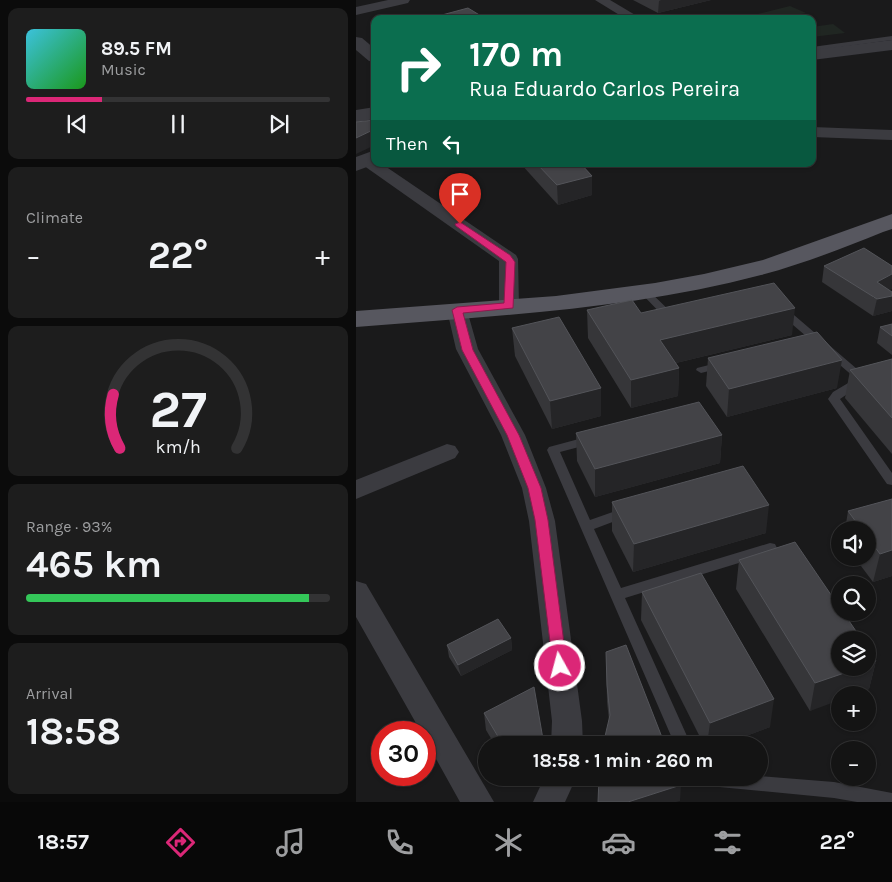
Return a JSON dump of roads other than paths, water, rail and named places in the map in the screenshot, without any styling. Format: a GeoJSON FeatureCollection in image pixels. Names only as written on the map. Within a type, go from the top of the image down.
{"type":"FeatureCollection","features":[{"type":"Feature","properties":{"kind":"main road"},"geometry":{"type":"LineString","coordinates":[[356,319],[509,306],[644,291],[724,276],[788,260],[892,221]]}},
{"type":"Feature","properties":{"kind":"street"},"geometry":{"type":"LineString","coordinates":[[356,11],[404,0]]}},
{"type":"Feature","properties":{"kind":"street"},"geometry":{"type":"LineString","coordinates":[[601,0],[630,15]]}},
{"type":"Feature","properties":{"kind":"street"},"geometry":{"type":"LineString","coordinates":[[816,54],[875,42],[892,32]]}},
{"type":"Feature","properties":{"kind":"street"},"geometry":{"type":"LineString","coordinates":[[356,42],[371,55]]}},
{"type":"Feature","properties":{"kind":"street"},"geometry":{"type":"LineString","coordinates":[[816,43],[875,42],[892,59]]}},
{"type":"Feature","properties":{"kind":"street"},"geometry":{"type":"LineString","coordinates":[[356,116],[371,114]]}},
{"type":"Feature","properties":{"kind":"street"},"geometry":{"type":"LineString","coordinates":[[356,131],[371,129]]}},
{"type":"Feature","properties":{"kind":"street"},"geometry":{"type":"LineString","coordinates":[[816,132],[892,134]]}},
{"type":"Feature","properties":{"kind":"street"},"geometry":{"type":"LineString","coordinates":[[376,167],[509,260],[509,306]]}},
{"type":"Feature","properties":{"kind":"street"},"geometry":{"type":"LineString","coordinates":[[457,310],[467,350],[513,435],[534,488],[542,520],[565,702],[567,736]]}},
{"type":"Feature","properties":{"kind":"street"},"geometry":{"type":"LineString","coordinates":[[356,490],[447,452]]}},
{"type":"Feature","properties":{"kind":"street"},"geometry":{"type":"LineString","coordinates":[[356,592],[478,802]]}},
{"type":"Feature","properties":{"kind":"street"},"geometry":{"type":"LineString","coordinates":[[549,802],[556,786]]}},
{"type":"Feature","properties":{"kind":"lane"},"geometry":{"type":"LineString","coordinates":[[816,49],[875,42],[892,38]]}},
{"type":"Feature","properties":{"kind":"lane"},"geometry":{"type":"LineString","coordinates":[[356,124],[371,122]]}},
{"type":"Feature","properties":{"kind":"lane"},"geometry":{"type":"LineString","coordinates":[[644,291],[674,321],[684,319]]}},
{"type":"Feature","properties":{"kind":"lane"},"geometry":{"type":"LineString","coordinates":[[776,306],[811,340],[859,375],[860,380],[837,394],[834,399],[891,481]]}},
{"type":"Feature","properties":{"kind":"lane"},"geometry":{"type":"LineString","coordinates":[[701,370],[730,362]]}},
{"type":"Feature","properties":{"kind":"lane"},"geometry":{"type":"LineString","coordinates":[[601,437],[553,450],[679,736]]}},
{"type":"Feature","properties":{"kind":"lane"},"geometry":{"type":"LineString","coordinates":[[587,526],[643,506]]}},
{"type":"Feature","properties":{"kind":"lane"},"geometry":{"type":"LineString","coordinates":[[617,595],[770,548]]}},
{"type":"Feature","properties":{"kind":"lane"},"geometry":{"type":"LineString","coordinates":[[768,784],[834,790],[892,800]]}}]}
